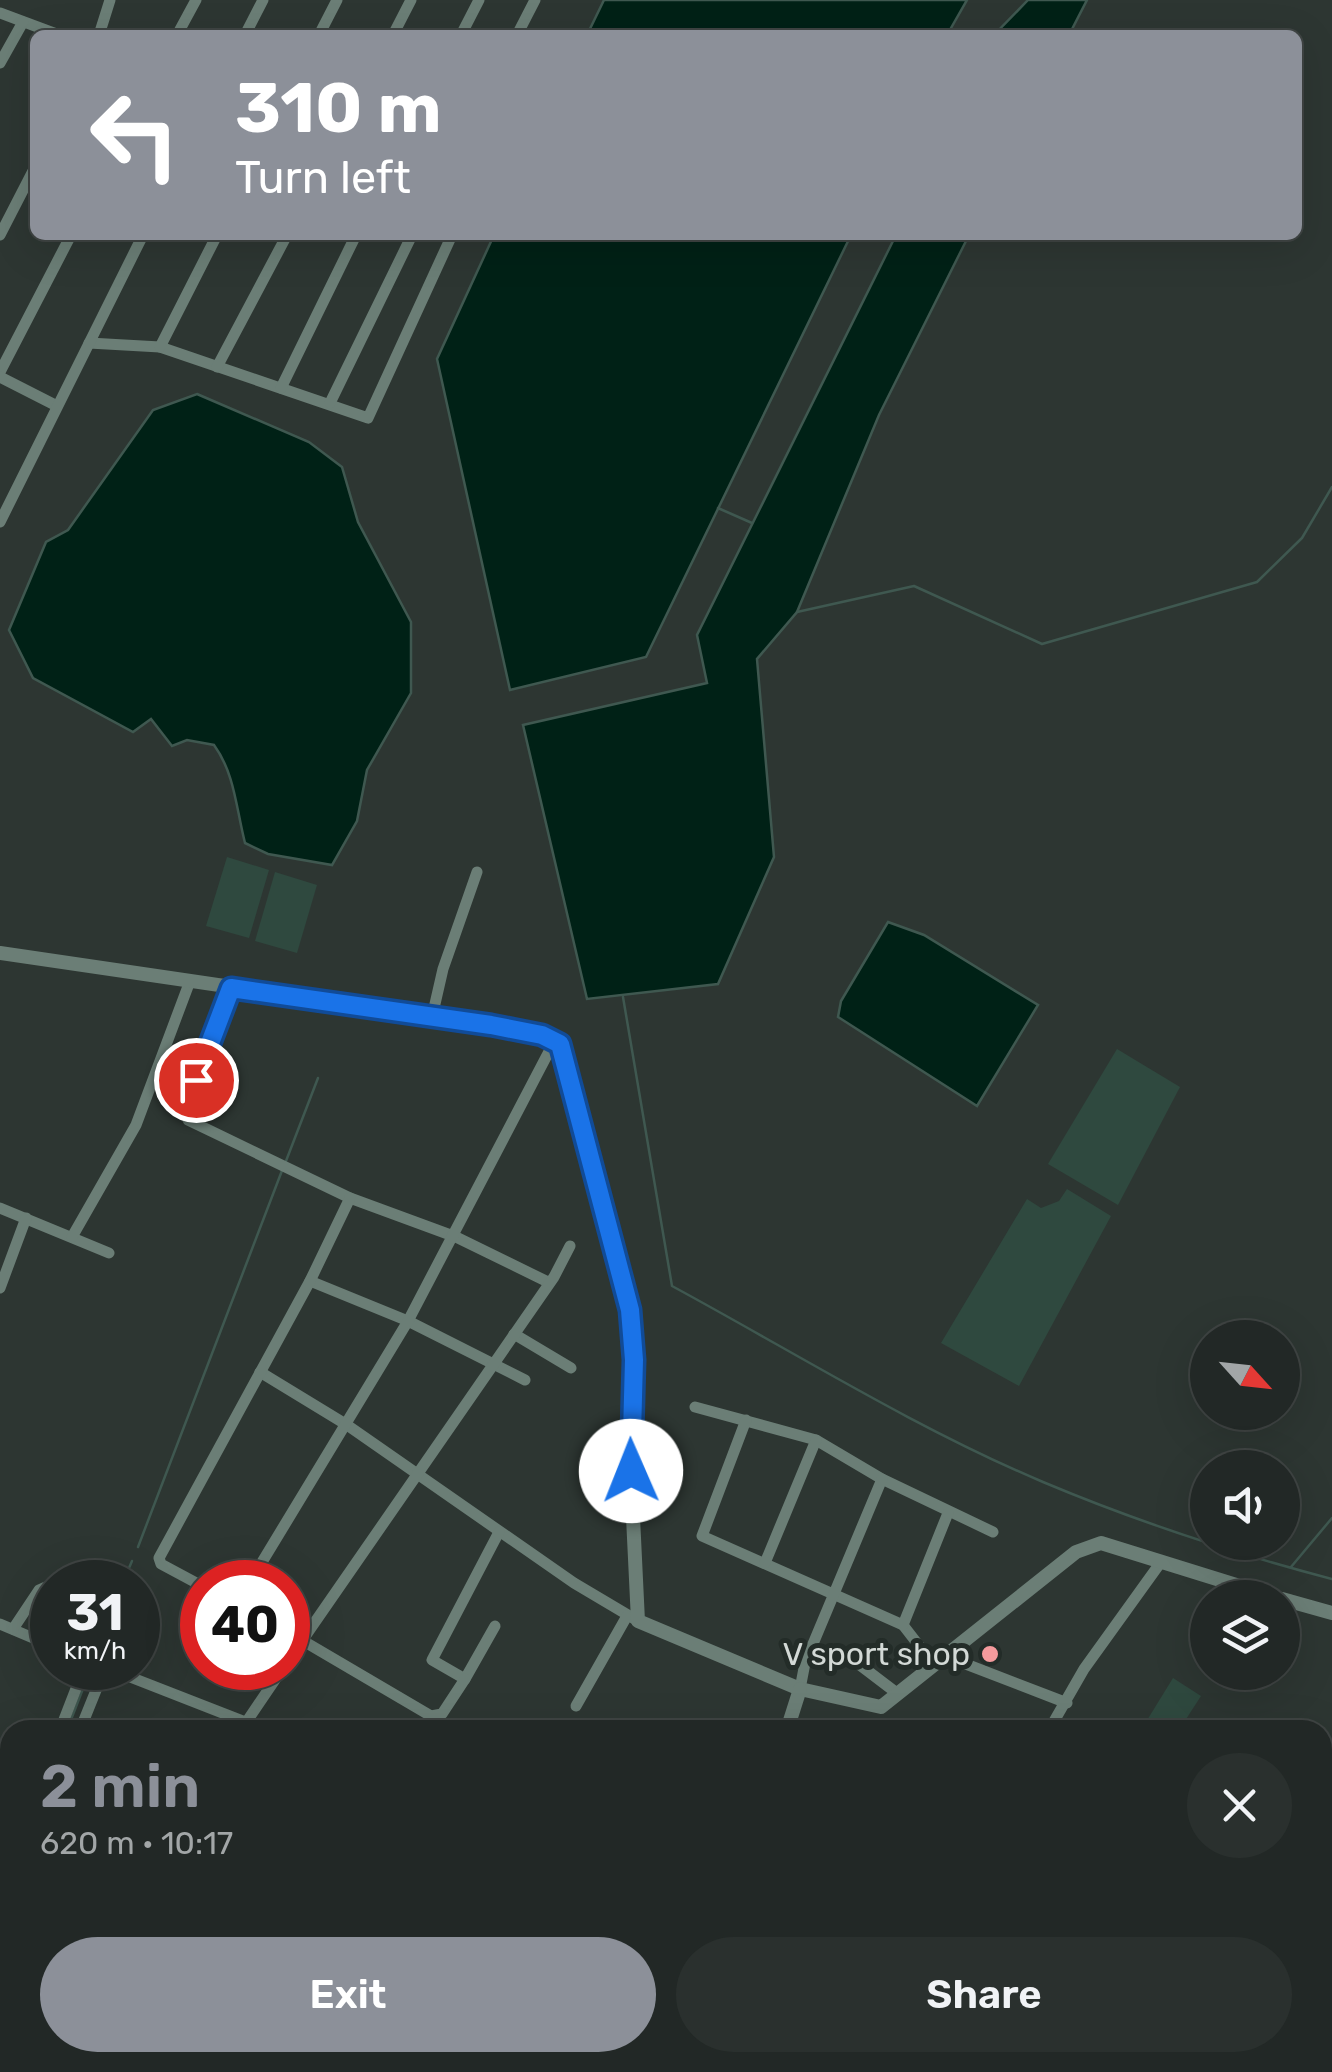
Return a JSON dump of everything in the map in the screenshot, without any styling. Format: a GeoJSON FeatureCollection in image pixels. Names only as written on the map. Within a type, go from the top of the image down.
{"type":"FeatureCollection","features":[{"type":"Feature","properties":{"kind":"street"},"geometry":{"type":"LineString","coordinates":[[101,30],[110,0]]}},
{"type":"Feature","properties":{"kind":"street"},"geometry":{"type":"LineString","coordinates":[[180,30],[196,0]]}},
{"type":"Feature","properties":{"kind":"street"},"geometry":{"type":"LineString","coordinates":[[248,30],[263,0]]}},
{"type":"Feature","properties":{"kind":"street"},"geometry":{"type":"LineString","coordinates":[[322,30],[337,0]]}},
{"type":"Feature","properties":{"kind":"street"},"geometry":{"type":"LineString","coordinates":[[396,30],[411,0]]}},
{"type":"Feature","properties":{"kind":"street"},"geometry":{"type":"LineString","coordinates":[[464,30],[479,0]]}},
{"type":"Feature","properties":{"kind":"street"},"geometry":{"type":"LineString","coordinates":[[520,30],[535,0]]}},
{"type":"Feature","properties":{"kind":"street"},"geometry":{"type":"LineString","coordinates":[[0,13],[45,30]]}},
{"type":"Feature","properties":{"kind":"street"},"geometry":{"type":"LineString","coordinates":[[0,64],[23,22]]}},
{"type":"Feature","properties":{"kind":"street"},"geometry":{"type":"LineString","coordinates":[[1,230],[30,176]]}},
{"type":"Feature","properties":{"kind":"street"},"geometry":{"type":"LineString","coordinates":[[57,406],[0,375],[68,240]]}},
{"type":"Feature","properties":{"kind":"street"},"geometry":{"type":"LineString","coordinates":[[0,522],[141,240]]}},
{"type":"Feature","properties":{"kind":"street"},"geometry":{"type":"LineString","coordinates":[[160,347],[214,240]]}},
{"type":"Feature","properties":{"kind":"street"},"geometry":{"type":"LineString","coordinates":[[217,367],[284,240]]}},
{"type":"Feature","properties":{"kind":"street"},"geometry":{"type":"LineString","coordinates":[[281,388],[354,240]]}},
{"type":"Feature","properties":{"kind":"street"},"geometry":{"type":"LineString","coordinates":[[330,403],[410,240]]}},
{"type":"Feature","properties":{"kind":"street"},"geometry":{"type":"LineString","coordinates":[[89,343],[160,347],[330,403],[363,418],[371,414],[450,240]]}},
{"type":"Feature","properties":{"kind":"street"},"geometry":{"type":"LineString","coordinates":[[432,1017],[443,969],[477,872]]}},
{"type":"Feature","properties":{"kind":"street"},"geometry":{"type":"LineString","coordinates":[[0,953],[432,1017],[554,1040],[564,1050],[630,1310],[634,1360],[629,1434],[632,1618],[576,1706]]}},
{"type":"Feature","properties":{"kind":"street"},"geometry":{"type":"LineString","coordinates":[[72,1237],[136,1125],[190,981]]}},
{"type":"Feature","properties":{"kind":"street"},"geometry":{"type":"LineString","coordinates":[[231,988],[184,1114],[188,1120],[350,1198],[456,1237],[548,1282]]}},
{"type":"Feature","properties":{"kind":"street"},"geometry":{"type":"LineString","coordinates":[[264,1560],[456,1237],[554,1040]]}},
{"type":"Feature","properties":{"kind":"street"},"geometry":{"type":"LineString","coordinates":[[180,1574],[161,1564],[159,1558],[310,1281],[350,1198]]}},
{"type":"Feature","properties":{"kind":"street"},"geometry":{"type":"LineString","coordinates":[[0,1208],[109,1252]]}},
{"type":"Feature","properties":{"kind":"street"},"geometry":{"type":"LineString","coordinates":[[0,1288],[26,1218]]}},
{"type":"Feature","properties":{"kind":"street"},"geometry":{"type":"LineString","coordinates":[[310,1629],[419,1476],[570,1246]]}},
{"type":"Feature","properties":{"kind":"street"},"geometry":{"type":"LineString","coordinates":[[310,1281],[408,1322],[525,1380]]}},
{"type":"Feature","properties":{"kind":"street"},"geometry":{"type":"LineString","coordinates":[[514,1334],[571,1368]]}},
{"type":"Feature","properties":{"kind":"street"},"geometry":{"type":"LineString","coordinates":[[260,1372],[347,1425],[499,1532],[632,1618],[800,1689],[882,1707],[1090,1546],[1102,1543],[1220,1580]]}},
{"type":"Feature","properties":{"kind":"street"},"geometry":{"type":"LineString","coordinates":[[695,1406],[816,1440],[882,1479],[994,1532]]}},
{"type":"Feature","properties":{"kind":"street"},"geometry":{"type":"LineString","coordinates":[[746,1420],[702,1533],[704,1538],[903,1624],[940,1660],[1067,1703]]}},
{"type":"Feature","properties":{"kind":"street"},"geometry":{"type":"LineString","coordinates":[[764,1563],[816,1440]]}},
{"type":"Feature","properties":{"kind":"street"},"geometry":{"type":"LineString","coordinates":[[790,1720],[804,1663],[882,1479]]}},
{"type":"Feature","properties":{"kind":"street"},"geometry":{"type":"LineString","coordinates":[[903,1624],[948,1513]]}},
{"type":"Feature","properties":{"kind":"street"},"geometry":{"type":"LineString","coordinates":[[465,1679],[432,1658],[499,1532]]}},
{"type":"Feature","properties":{"kind":"street"},"geometry":{"type":"LineString","coordinates":[[1056,1720],[1084,1669],[1161,1562]]}},
{"type":"Feature","properties":{"kind":"street"},"geometry":{"type":"LineString","coordinates":[[1300,1603],[1332,1612]]}},
{"type":"Feature","properties":{"kind":"street"},"geometry":{"type":"LineString","coordinates":[[13,1630],[30,1605]]}},
{"type":"Feature","properties":{"kind":"street"},"geometry":{"type":"LineString","coordinates":[[0,1624],[30,1637]]}},
{"type":"Feature","properties":{"kind":"street"},"geometry":{"type":"LineString","coordinates":[[310,1645],[431,1716],[442,1714],[495,1626]]}},
{"type":"Feature","properties":{"kind":"street"},"geometry":{"type":"LineString","coordinates":[[852,1659],[898,1694]]}},
{"type":"Feature","properties":{"kind":"street"},"geometry":{"type":"LineString","coordinates":[[64,1720],[75,1690]]}},
{"type":"Feature","properties":{"kind":"street"},"geometry":{"type":"LineString","coordinates":[[84,1720],[97,1690]]}},
{"type":"Feature","properties":{"kind":"street"},"geometry":{"type":"LineString","coordinates":[[158,1690],[230,1720]]}},
{"type":"Feature","properties":{"kind":"street"},"geometry":{"type":"LineString","coordinates":[[248,1720],[268,1690]]}},
{"type":"Feature","properties":{"kind":"shaded area"},"geometry":{"type":"Polygon","coordinates":[[[604,0],[967,0],[950,30],[589,30],[604,0]]]}},
{"type":"Feature","properties":{"kind":"shaded area"},"geometry":{"type":"Polygon","coordinates":[[[1028,0],[1087,0],[1072,30],[999,30],[1028,0]]]}},
{"type":"Feature","properties":{"kind":"shaded area"},"geometry":{"type":"Polygon","coordinates":[[[492,240],[849,240],[646,657],[510,690],[437,359],[492,240]]]}},
{"type":"Feature","properties":{"kind":"shaded area"},"geometry":{"type":"Polygon","coordinates":[[[894,240],[966,240],[879,415],[797,612],[757,659],[774,857],[718,984],[587,999],[523,725],[707,683],[697,635],[894,240]]]}},
{"type":"Feature","properties":{"kind":"shaded area"},"geometry":{"type":"Polygon","coordinates":[[[197,394],[309,442],[342,467],[358,522],[411,622],[411,693],[367,770],[357,821],[332,865],[268,854],[245,843],[231,780],[214,745],[187,740],[172,746],[151,719],[133,732],[33,678],[9,630],[46,542],[68,530],[153,410],[197,394]]]}},
{"type":"Feature","properties":{"kind":"shaded area"},"geometry":{"type":"Polygon","coordinates":[[[227,857],[269,870],[249,938],[206,926],[227,857]]]}},
{"type":"Feature","properties":{"kind":"shaded area"},"geometry":{"type":"Polygon","coordinates":[[[275,872],[317,885],[297,953],[255,941],[275,872]]]}},
{"type":"Feature","properties":{"kind":"shaded area"},"geometry":{"type":"Polygon","coordinates":[[[888,922],[924,935],[1038,1005],[977,1106],[838,1017],[841,1001],[888,922]]]}},
{"type":"Feature","properties":{"kind":"shaded area"},"geometry":{"type":"Polygon","coordinates":[[[1117,1049],[1180,1087],[1118,1205],[1048,1164],[1117,1049]]]}},
{"type":"Feature","properties":{"kind":"shaded area"},"geometry":{"type":"Polygon","coordinates":[[[1067,1189],[1111,1216],[1019,1386],[941,1343],[1027,1199],[1041,1208],[1059,1201],[1067,1189]]]}},
{"type":"Feature","properties":{"kind":"shaded area"},"geometry":{"type":"Polygon","coordinates":[[[1173,1678],[1201,1696],[1185,1720],[1147,1720],[1173,1678]]]}},
{"type":"Feature","properties":{"kind":"waterway"},"geometry":{"type":"LineString","coordinates":[[797,612],[914,586],[1042,644],[1257,582],[1302,538],[1332,487]]}},
{"type":"Feature","properties":{"kind":"waterway"},"geometry":{"type":"LineString","coordinates":[[718,508],[752,523]]}},
{"type":"Feature","properties":{"kind":"waterway"},"geometry":{"type":"LineString","coordinates":[[623,997],[672,1286],[995,1461],[1186,1536],[1332,1579]]}},
{"type":"Feature","properties":{"kind":"waterway"},"geometry":{"type":"LineString","coordinates":[[286,1161],[318,1078]]}},
{"type":"Feature","properties":{"kind":"waterway"},"geometry":{"type":"LineString","coordinates":[[138,1547],[283,1168]]}},
{"type":"Feature","properties":{"kind":"waterway"},"geometry":{"type":"LineString","coordinates":[[1291,1567],[1332,1518]]}},
{"type":"Feature","properties":{"kind":"waterway"},"geometry":{"type":"LineString","coordinates":[[71,1720],[82,1690]]}},
{"type":"Feature","properties":{"kind":"place","name":"V sport shop"},"geometry":{"type":"Point","coordinates":[990,1654]}},
{"type":"Feature","properties":{"kind":"route"},"geometry":{"type":"LineString","coordinates":[[196,1080],[231,988],[491,1025],[542,1035],[560,1044],[630,1310],[634,1360],[631,1471]]}}]}
